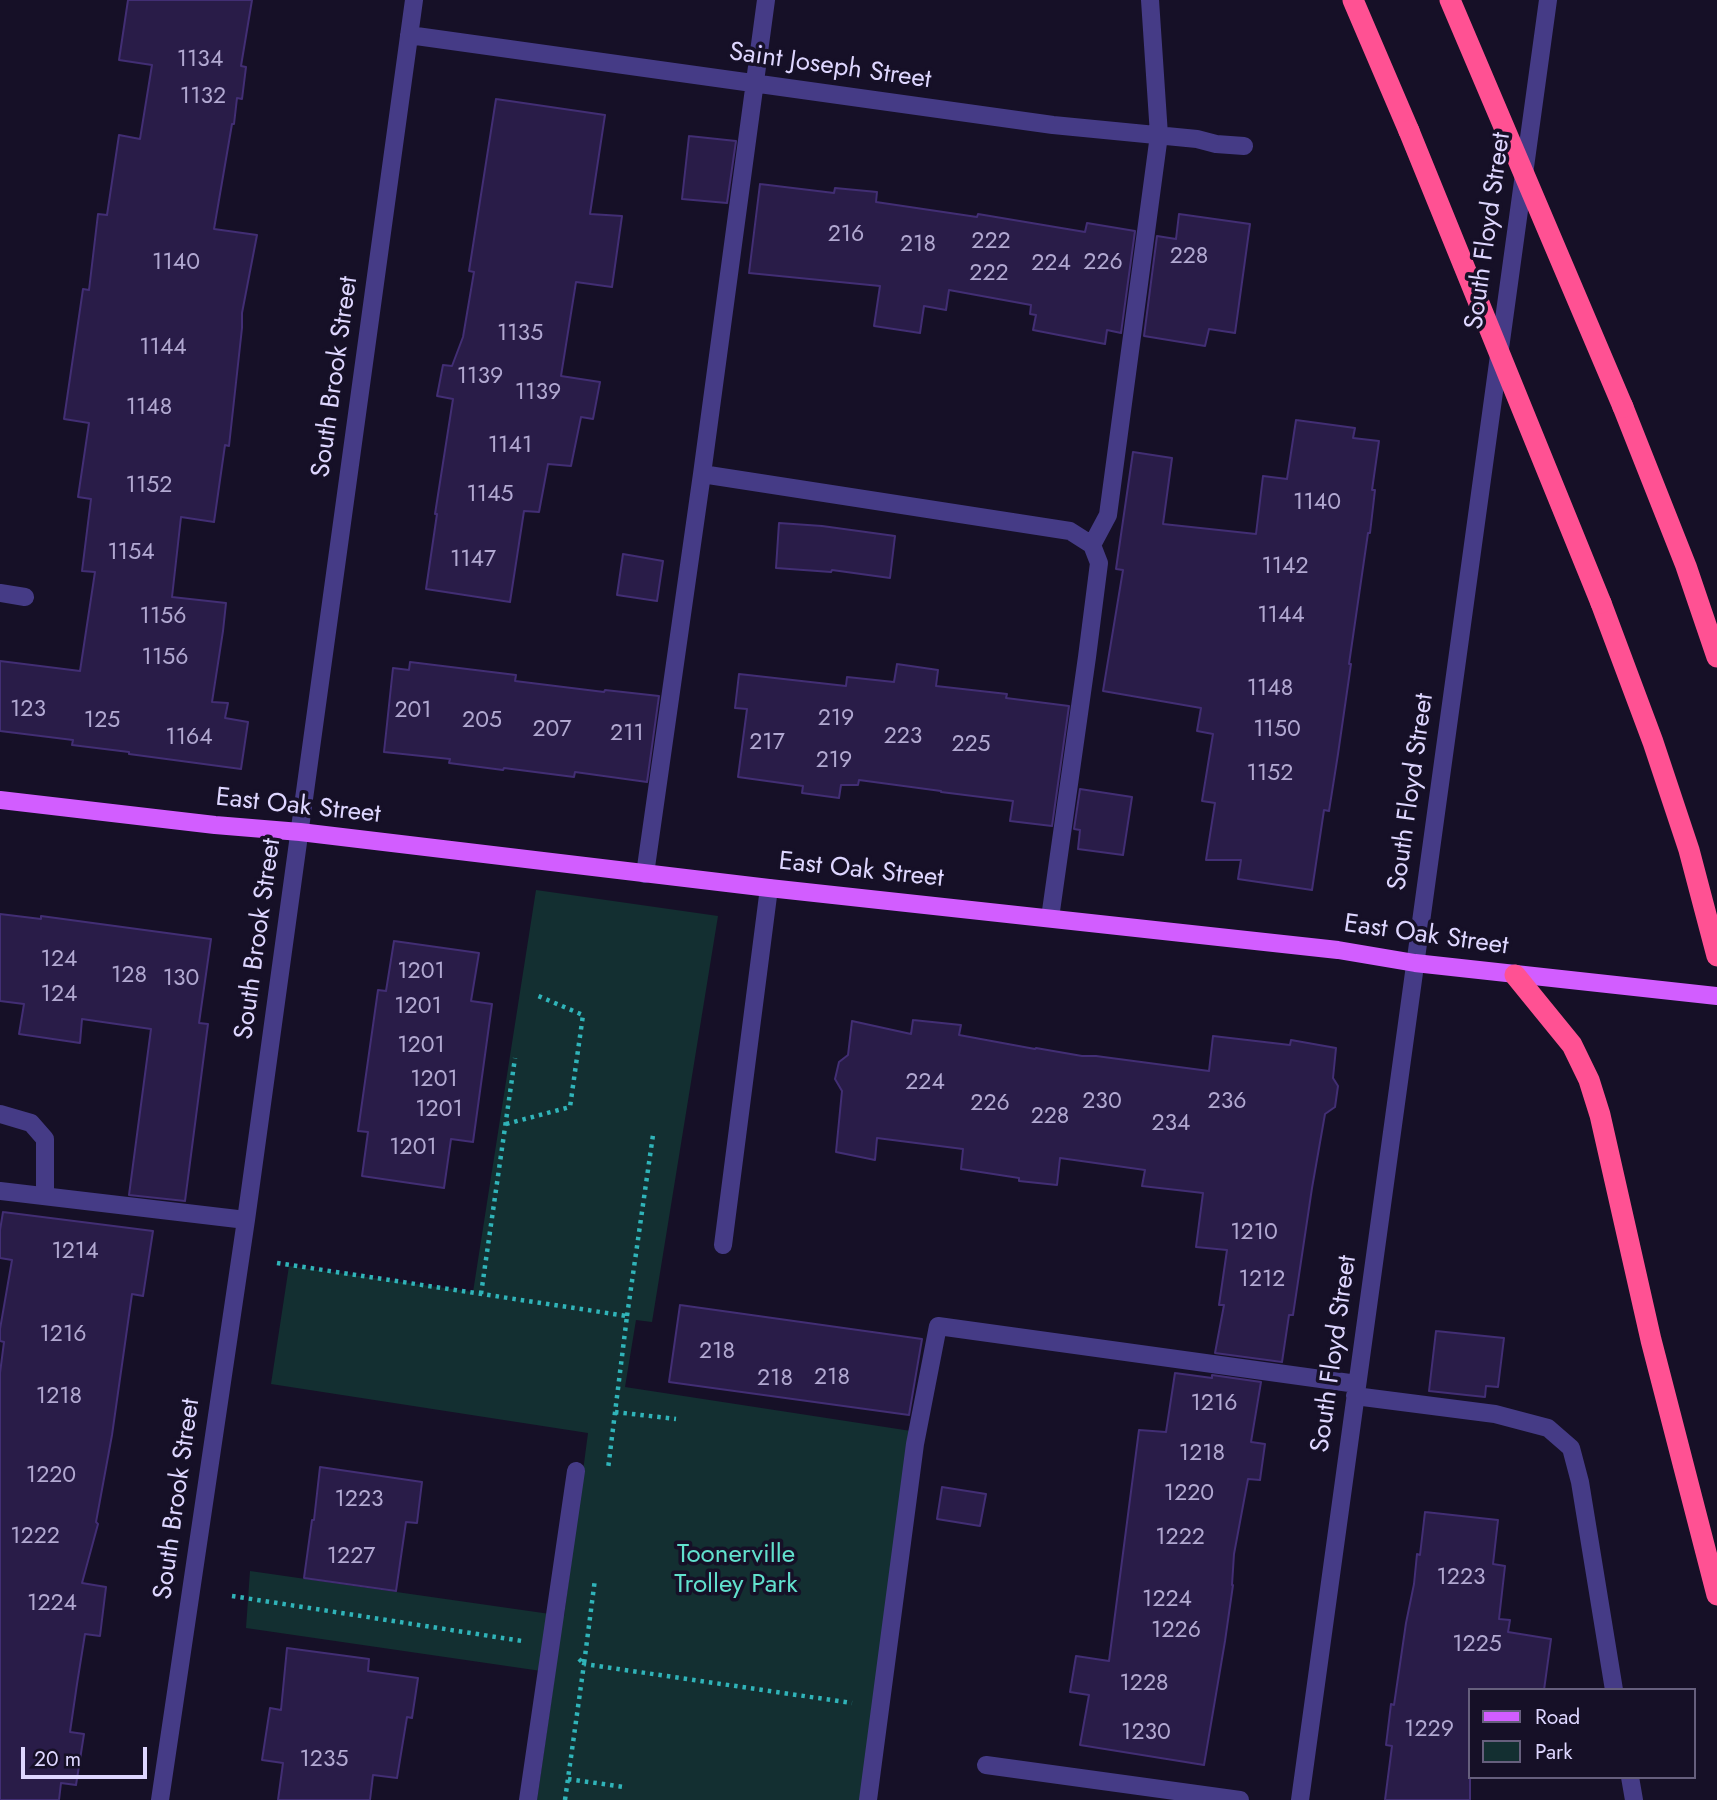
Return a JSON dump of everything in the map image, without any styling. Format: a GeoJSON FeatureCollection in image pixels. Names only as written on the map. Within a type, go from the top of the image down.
{"type":"FeatureCollection","features":[{"type":"Feature","properties":{"kind":"highway"},"geometry":{"type":"LineString","coordinates":[[1353,0],[1601,603],[1653,742],[1689,850],[1717,956]]}},
{"type":"Feature","properties":{"kind":"highway"},"geometry":{"type":"LineString","coordinates":[[1450,0],[1623,407],[1686,566],[1717,657]]}},
{"type":"Feature","properties":{"kind":"highway"},"geometry":{"type":"LineString","coordinates":[[1515,975],[1572,1045],[1589,1080],[1600,1115],[1651,1340],[1717,1595]]}},
{"type":"Feature","properties":{"kind":"main road","name":"East Oak Street"},"geometry":{"type":"LineString","coordinates":[[0,800],[1338,950],[1415,963],[1717,996]]}},
{"type":"Feature","properties":{"kind":"street","name":"South Brook Street"},"geometry":{"type":"LineString","coordinates":[[160,1800],[246,1220],[414,0]]}},
{"type":"Feature","properties":{"kind":"street"},"geometry":{"type":"LineString","coordinates":[[645,874],[766,0]]}},
{"type":"Feature","properties":{"kind":"street"},"geometry":{"type":"LineString","coordinates":[[1092,545],[1108,515],[1159,135],[1150,0]]}},
{"type":"Feature","properties":{"kind":"street","name":"South Floyd Street"},"geometry":{"type":"LineString","coordinates":[[1300,1800],[1548,0]]}},
{"type":"Feature","properties":{"kind":"street","name":"Saint Joseph Street"},"geometry":{"type":"LineString","coordinates":[[409,35],[1053,125],[1244,146]]}},
{"type":"Feature","properties":{"kind":"street"},"geometry":{"type":"LineString","coordinates":[[702,474],[1070,531],[1092,545],[1099,563],[1050,918]]}},
{"type":"Feature","properties":{"kind":"street"},"geometry":{"type":"LineString","coordinates":[[0,593],[26,597]]}},
{"type":"Feature","properties":{"kind":"street"},"geometry":{"type":"LineString","coordinates":[[723,1245],[769,888]]}},
{"type":"Feature","properties":{"kind":"street"},"geometry":{"type":"LineString","coordinates":[[0,1114],[31,1123],[45,1139],[45,1196]]}},
{"type":"Feature","properties":{"kind":"street"},"geometry":{"type":"LineString","coordinates":[[0,1191],[246,1220]]}},
{"type":"Feature","properties":{"kind":"street"},"geometry":{"type":"LineString","coordinates":[[868,1800],[915,1444],[939,1326],[1356,1390],[1495,1415],[1548,1429],[1571,1448],[1580,1482],[1614,1688]]}},
{"type":"Feature","properties":{"kind":"street"},"geometry":{"type":"LineString","coordinates":[[528,1800],[576,1471]]}},
{"type":"Feature","properties":{"kind":"street"},"geometry":{"type":"LineString","coordinates":[[986,1765],[1240,1800]]}},
{"type":"Feature","properties":{"kind":"street"},"geometry":{"type":"LineString","coordinates":[[1630,1779],[1634,1800]]}},
{"type":"Feature","properties":{"kind":"path"},"geometry":{"type":"LineString","coordinates":[[506,1124],[570,1107],[583,1015],[536,995]]}},
{"type":"Feature","properties":{"kind":"path"},"geometry":{"type":"LineString","coordinates":[[481,1294],[515,1058]]}},
{"type":"Feature","properties":{"kind":"path"},"geometry":{"type":"LineString","coordinates":[[607,1479],[653,1135]]}},
{"type":"Feature","properties":{"kind":"path"},"geometry":{"type":"LineString","coordinates":[[277,1263],[627,1316]]}},
{"type":"Feature","properties":{"kind":"path"},"geometry":{"type":"LineString","coordinates":[[615,1412],[676,1419]]}},
{"type":"Feature","properties":{"kind":"path"},"geometry":{"type":"LineString","coordinates":[[565,1800],[596,1571]]}},
{"type":"Feature","properties":{"kind":"path"},"geometry":{"type":"LineString","coordinates":[[232,1596],[565,1647],[584,1664],[861,1704]]}},
{"type":"Feature","properties":{"kind":"path"},"geometry":{"type":"LineString","coordinates":[[568,1779],[624,1787]]}},
{"type":"Feature","properties":{"kind":"green space","name":"Toonerville Trolley Park"},"geometry":{"type":"Polygon","coordinates":[[[536,890],[718,916],[652,1322],[636,1320],[625,1387],[924,1433],[867,1800],[537,1800],[555,1673],[246,1628],[250,1571],[564,1616],[588,1433],[271,1384],[289,1266],[473,1292],[536,890]]]}},
{"type":"Feature","properties":{"kind":"building"},"geometry":{"type":"Polygon","coordinates":[[[128,0],[252,0],[241,66],[246,67],[242,99],[237,98],[214,229],[257,235],[242,313],[229,446],[225,445],[214,522],[181,517],[172,597],[226,603],[212,702],[228,703],[225,718],[248,722],[241,769],[129,754],[72,745],[73,740],[0,731],[0,661],[80,671],[95,572],[82,571],[91,499],[78,497],[89,423],[64,419],[83,289],[89,290],[98,214],[107,215],[119,135],[140,139],[152,65],[119,60],[128,0]]]}},
{"type":"Feature","properties":{"kind":"building"},"geometry":{"type":"Polygon","coordinates":[[[496,99],[605,115],[590,214],[622,216],[612,287],[576,282],[561,376],[600,382],[593,419],[581,417],[571,466],[548,464],[539,512],[524,511],[510,602],[426,589],[453,399],[437,396],[443,365],[452,366],[463,337],[474,272],[469,271],[496,99]]]}},
{"type":"Feature","properties":{"kind":"building"},"geometry":{"type":"Polygon","coordinates":[[[689,136],[736,141],[727,203],[682,199],[689,136]]]}},
{"type":"Feature","properties":{"kind":"building"},"geometry":{"type":"Polygon","coordinates":[[[760,184],[834,193],[835,188],[877,192],[876,202],[977,217],[978,214],[1085,232],[1087,223],[1135,231],[1121,333],[1107,330],[1105,344],[1033,330],[1036,315],[1030,314],[1031,305],[949,290],[946,310],[924,306],[920,333],[874,326],[880,286],[749,273],[760,184]]]}},
{"type":"Feature","properties":{"kind":"building"},"geometry":{"type":"Polygon","coordinates":[[[1179,214],[1250,224],[1235,333],[1209,329],[1205,346],[1144,336],[1157,236],[1176,239],[1179,214]]]}},
{"type":"Feature","properties":{"kind":"building"},"geometry":{"type":"Polygon","coordinates":[[[1296,420],[1355,428],[1353,438],[1379,441],[1372,490],[1375,490],[1370,533],[1338,754],[1329,811],[1324,810],[1312,890],[1238,879],[1241,860],[1206,860],[1215,803],[1202,801],[1213,734],[1197,731],[1201,708],[1103,691],[1123,570],[1116,569],[1133,452],[1172,458],[1163,524],[1256,534],[1263,476],[1287,479],[1296,420]]]}},
{"type":"Feature","properties":{"kind":"building"},"geometry":{"type":"Polygon","coordinates":[[[779,523],[895,536],[890,578],[832,570],[776,568],[779,523]]]}},
{"type":"Feature","properties":{"kind":"building"},"geometry":{"type":"Polygon","coordinates":[[[623,554],[663,561],[657,601],[617,595],[623,554]]]}},
{"type":"Feature","properties":{"kind":"building"},"geometry":{"type":"Polygon","coordinates":[[[410,662],[516,675],[515,681],[659,696],[647,782],[575,772],[574,777],[503,770],[449,763],[450,759],[384,752],[393,668],[409,670],[410,662]]]}},
{"type":"Feature","properties":{"kind":"building"},"geometry":{"type":"Polygon","coordinates":[[[897,664],[938,670],[936,686],[1007,694],[1006,698],[1069,706],[1052,826],[1010,821],[1013,801],[859,780],[858,785],[841,785],[839,798],[802,793],[803,786],[738,777],[747,709],[735,708],[739,674],[846,686],[847,677],[894,682],[897,664]]]}},
{"type":"Feature","properties":{"kind":"building"},"geometry":{"type":"Polygon","coordinates":[[[1080,789],[1132,797],[1123,855],[1078,849],[1080,830],[1074,829],[1080,789]]]}},
{"type":"Feature","properties":{"kind":"building"},"geometry":{"type":"Polygon","coordinates":[[[0,914],[41,919],[41,916],[211,939],[199,1023],[208,1024],[185,1201],[129,1195],[151,1029],[82,1019],[80,1043],[19,1034],[24,1004],[0,1001],[0,914]]]}},
{"type":"Feature","properties":{"kind":"building"},"geometry":{"type":"Polygon","coordinates":[[[394,941],[479,953],[471,1001],[492,1004],[473,1142],[451,1139],[444,1188],[362,1176],[368,1132],[358,1131],[378,990],[386,991],[394,941]]]}},
{"type":"Feature","properties":{"kind":"building"},"geometry":{"type":"Polygon","coordinates":[[[913,1020],[961,1025],[959,1035],[1035,1049],[1209,1071],[1213,1036],[1290,1045],[1291,1040],[1336,1048],[1333,1078],[1338,1086],[1335,1107],[1325,1114],[1293,1315],[1289,1315],[1282,1362],[1215,1353],[1224,1305],[1219,1305],[1227,1250],[1196,1247],[1203,1193],[1142,1186],[1145,1170],[1060,1158],[1057,1185],[1019,1181],[1019,1178],[961,1169],[963,1149],[877,1138],[875,1160],[836,1152],[842,1091],[835,1079],[839,1062],[848,1055],[852,1021],[911,1034],[913,1020]]]}},
{"type":"Feature","properties":{"kind":"building"},"geometry":{"type":"Polygon","coordinates":[[[3,1212],[153,1231],[143,1296],[132,1294],[112,1435],[96,1522],[98,1524],[82,1583],[106,1587],[100,1636],[85,1634],[77,1684],[70,1732],[84,1734],[76,1785],[61,1783],[59,1800],[0,1800],[0,1373],[4,1342],[0,1341],[0,1329],[12,1260],[0,1258],[3,1212]]]}},
{"type":"Feature","properties":{"kind":"building"},"geometry":{"type":"Polygon","coordinates":[[[680,1305],[922,1339],[909,1415],[669,1382],[680,1305]]]}},
{"type":"Feature","properties":{"kind":"building"},"geometry":{"type":"Polygon","coordinates":[[[1436,1331],[1504,1338],[1498,1387],[1486,1386],[1485,1397],[1429,1391],[1436,1331]]]}},
{"type":"Feature","properties":{"kind":"building"},"geometry":{"type":"Polygon","coordinates":[[[1175,1373],[1261,1382],[1251,1442],[1265,1444],[1260,1480],[1248,1479],[1234,1554],[1233,1585],[1204,1765],[1080,1745],[1089,1695],[1070,1692],[1076,1656],[1109,1661],[1139,1430],[1166,1432],[1175,1373]]]}},
{"type":"Feature","properties":{"kind":"building"},"geometry":{"type":"Polygon","coordinates":[[[320,1467],[422,1482],[417,1523],[406,1522],[396,1591],[304,1578],[320,1467]]]}},
{"type":"Feature","properties":{"kind":"building"},"geometry":{"type":"Polygon","coordinates":[[[942,1487],[986,1494],[980,1526],[937,1519],[942,1487]]]}},
{"type":"Feature","properties":{"kind":"building"},"geometry":{"type":"Polygon","coordinates":[[[1425,1512],[1498,1520],[1493,1564],[1505,1566],[1499,1619],[1510,1620],[1508,1632],[1551,1639],[1544,1688],[1468,1688],[1470,1800],[1385,1800],[1392,1746],[1386,1745],[1391,1704],[1394,1705],[1417,1554],[1420,1555],[1425,1512]]]}},
{"type":"Feature","properties":{"kind":"building"},"geometry":{"type":"Polygon","coordinates":[[[287,1648],[369,1659],[368,1671],[418,1678],[412,1718],[407,1717],[397,1778],[373,1775],[370,1800],[278,1800],[283,1763],[262,1760],[270,1708],[281,1710],[287,1648]]]}}]}
